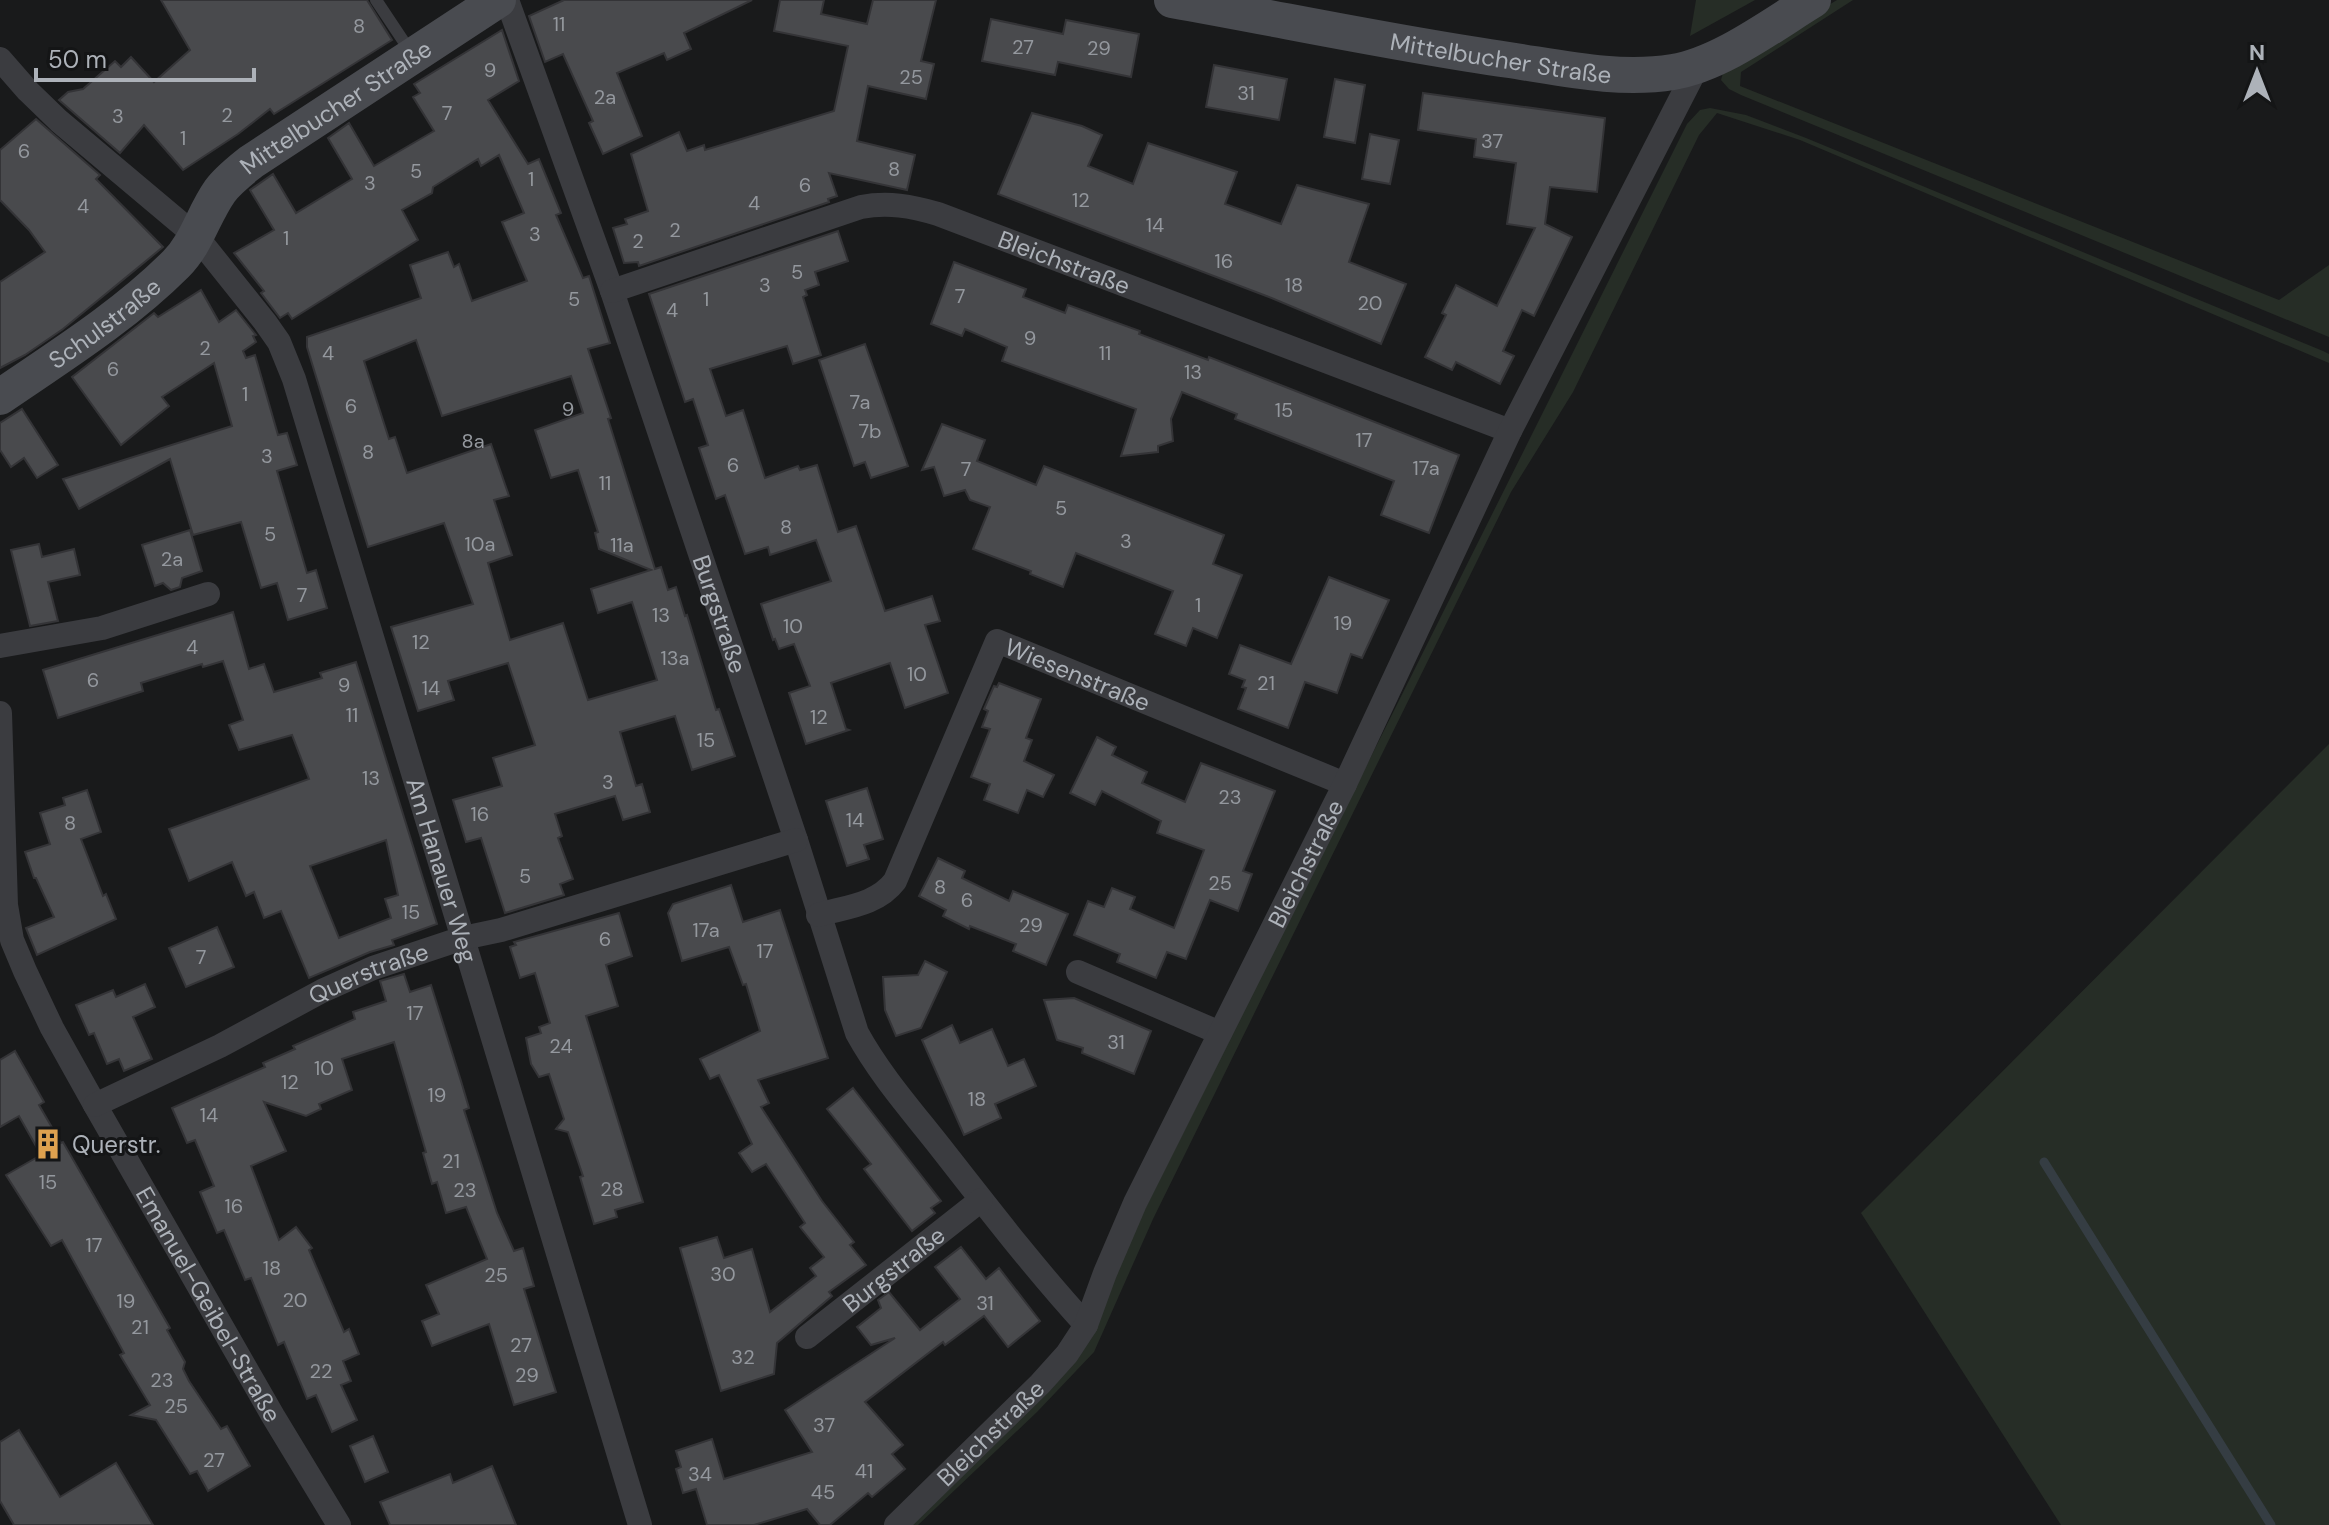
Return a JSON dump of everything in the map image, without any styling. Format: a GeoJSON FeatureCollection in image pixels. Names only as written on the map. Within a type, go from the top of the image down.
{"type":"FeatureCollection","features":[{"type":"Feature","properties":{"kind":"main road","name":"Mittelbucher Straße"},"geometry":{"type":"LineString","coordinates":[[197,237],[222,189],[243,169],[498,0]]}},
{"type":"Feature","properties":{"kind":"main road","name":"Mittelbucher Straße"},"geometry":{"type":"LineString","coordinates":[[1172,0],[1426,48],[1614,74],[1655,74],[1698,65],[1813,0]]}},
{"type":"Feature","properties":{"kind":"main road","name":"Schulstraße"},"geometry":{"type":"LineString","coordinates":[[0,397],[131,303],[176,264],[197,237]]}},
{"type":"Feature","properties":{"kind":"street","name":"Burgstraße"},"geometry":{"type":"LineString","coordinates":[[507,0],[612,291],[796,840],[851,1019],[865,1048],[981,1200],[1086,1325]]}},
{"type":"Feature","properties":{"kind":"street","name":"Am Hanauer Weg"},"geometry":{"type":"LineString","coordinates":[[0,59],[59,121],[197,237],[279,342],[294,379],[640,1525]]}},
{"type":"Feature","properties":{"kind":"street","name":"Bleichstraße"},"geometry":{"type":"LineString","coordinates":[[896,1525],[1040,1384],[1067,1354],[1086,1325],[1135,1203],[1345,784],[1510,431],[1698,65]]}},
{"type":"Feature","properties":{"kind":"street","name":"Bleichstraße"},"geometry":{"type":"LineString","coordinates":[[612,291],[861,207],[899,205],[952,219],[1510,431]]}},
{"type":"Feature","properties":{"kind":"street"},"geometry":{"type":"LineString","coordinates":[[0,646],[102,628],[208,594]]}},
{"type":"Feature","properties":{"kind":"street","name":"Wiesenstraße"},"geometry":{"type":"LineString","coordinates":[[818,915],[873,900],[886,893],[895,881],[997,641],[1345,784]]}},
{"type":"Feature","properties":{"kind":"street","name":"Emanuel-Geibel-Straße"},"geometry":{"type":"LineString","coordinates":[[0,713],[7,921],[25,971],[95,1105],[339,1525]]}},
{"type":"Feature","properties":{"kind":"street","name":"Querstraße"},"geometry":{"type":"LineString","coordinates":[[95,1105],[373,968],[463,938],[501,930],[796,840]]}},
{"type":"Feature","properties":{"kind":"street"},"geometry":{"type":"LineString","coordinates":[[1078,972],[1220,1033]]}},
{"type":"Feature","properties":{"kind":"street","name":"Burgstraße"},"geometry":{"type":"LineString","coordinates":[[807,1337],[981,1200]]}},
{"type":"Feature","properties":{"kind":"lane"},"geometry":{"type":"LineString","coordinates":[[376,0],[413,55]]}},
{"type":"Feature","properties":{"kind":"shaded area"},"geometry":{"type":"Polygon","coordinates":[[[1696,0],[1755,0],[1690,36],[1696,0]]]}},
{"type":"Feature","properties":{"kind":"shaded area"},"geometry":{"type":"Polygon","coordinates":[[[1837,0],[1853,0],[1741,72],[1740,86],[2279,300],[2329,265],[2329,337],[1741,95],[1721,80],[1724,69],[1837,0]]]}},
{"type":"Feature","properties":{"kind":"shaded area"},"geometry":{"type":"Polygon","coordinates":[[[1710,108],[1746,115],[1806,138],[2323,351],[2329,354],[2329,363],[1800,140],[1717,113],[1699,135],[1573,392],[1511,492],[1153,1219],[1094,1352],[1037,1412],[918,1525],[909,1525],[1053,1386],[1141,1217],[1687,124],[1700,110],[1710,108]]]}},
{"type":"Feature","properties":{"kind":"shaded area"},"geometry":{"type":"Polygon","coordinates":[[[2329,744],[2329,1525],[2061,1525],[1861,1213],[2329,744]]]}},
{"type":"Feature","properties":{"kind":"building"},"geometry":{"type":"Polygon","coordinates":[[[161,0],[367,0],[392,40],[274,114],[270,109],[183,170],[144,125],[120,153],[59,100],[68,92],[83,89],[115,61],[121,67],[131,57],[154,82],[190,50],[161,0]]]}},
{"type":"Feature","properties":{"kind":"building"},"geometry":{"type":"Polygon","coordinates":[[[564,0],[752,0],[684,33],[691,49],[667,60],[664,53],[617,73],[642,136],[603,154],[589,123],[593,121],[563,54],[545,62],[529,16],[564,0]]]}},
{"type":"Feature","properties":{"kind":"building"},"geometry":{"type":"Polygon","coordinates":[[[780,0],[824,0],[821,14],[867,24],[873,0],[936,0],[921,61],[934,64],[926,99],[868,86],[857,141],[915,155],[907,190],[829,173],[837,196],[828,199],[829,202],[639,266],[638,262],[624,263],[613,228],[627,224],[625,219],[648,211],[631,154],[679,132],[687,151],[704,145],[705,150],[834,111],[848,46],[774,31],[780,0]]]}},
{"type":"Feature","properties":{"kind":"building"},"geometry":{"type":"Polygon","coordinates":[[[991,19],[1063,34],[1066,20],[1139,34],[1131,77],[1058,62],[1055,75],[982,61],[991,19]]]}},
{"type":"Feature","properties":{"kind":"building"},"geometry":{"type":"Polygon","coordinates":[[[502,30],[519,81],[488,100],[528,164],[539,159],[561,213],[556,215],[583,278],[589,276],[610,343],[588,349],[611,418],[608,419],[655,569],[661,567],[668,590],[676,587],[716,710],[719,709],[735,756],[692,770],[675,716],[620,732],[636,786],[642,784],[650,812],[623,820],[615,796],[555,814],[562,836],[558,838],[573,879],[560,884],[564,895],[505,913],[481,838],[466,842],[453,800],[502,786],[493,758],[535,745],[508,663],[448,681],[454,700],[418,711],[391,627],[473,604],[444,523],[368,547],[307,347],[307,337],[421,298],[410,265],[448,252],[454,267],[459,264],[472,301],[527,281],[502,222],[524,213],[499,155],[481,166],[478,159],[433,187],[432,193],[402,210],[418,240],[292,319],[288,313],[280,318],[261,293],[264,291],[234,253],[274,230],[250,190],[273,174],[296,213],[352,179],[328,138],[349,123],[374,166],[434,131],[413,97],[420,93],[414,84],[502,30]],[[416,340],[364,361],[389,439],[395,437],[407,473],[491,444],[509,496],[494,500],[512,555],[488,563],[510,640],[563,623],[588,700],[657,680],[632,602],[598,613],[591,589],[651,570],[599,549],[595,533],[598,532],[578,470],[551,478],[535,430],[583,413],[571,376],[442,416],[416,340]]]}},
{"type":"Feature","properties":{"kind":"building"},"geometry":{"type":"Polygon","coordinates":[[[1214,65],[1287,79],[1279,120],[1206,107],[1214,65]]]}},
{"type":"Feature","properties":{"kind":"building"},"geometry":{"type":"Polygon","coordinates":[[[1335,79],[1365,85],[1355,143],[1324,137],[1335,79]]]}},
{"type":"Feature","properties":{"kind":"building"},"geometry":{"type":"Polygon","coordinates":[[[1423,93],[1605,118],[1597,192],[1550,187],[1545,224],[1572,237],[1534,316],[1522,310],[1503,351],[1514,356],[1500,384],[1456,362],[1452,370],[1425,357],[1446,315],[1442,313],[1456,285],[1497,306],[1535,228],[1507,224],[1516,163],[1474,157],[1476,139],[1418,130],[1423,93]]]}},
{"type":"Feature","properties":{"kind":"building"},"geometry":{"type":"Polygon","coordinates":[[[1032,113],[1082,126],[1102,135],[1088,166],[1133,184],[1148,143],[1237,172],[1225,204],[1281,224],[1297,185],[1369,204],[1349,262],[1406,284],[1381,344],[1269,297],[998,194],[1032,113]]]}},
{"type":"Feature","properties":{"kind":"building"},"geometry":{"type":"Polygon","coordinates":[[[36,119],[100,175],[96,179],[163,247],[63,329],[0,368],[0,282],[45,252],[0,200],[0,150],[36,119]]]}},
{"type":"Feature","properties":{"kind":"building"},"geometry":{"type":"Polygon","coordinates":[[[1370,134],[1399,140],[1390,184],[1362,179],[1370,134]]]}},
{"type":"Feature","properties":{"kind":"building"},"geometry":{"type":"Polygon","coordinates":[[[838,231],[848,261],[815,272],[819,285],[805,290],[807,295],[803,297],[821,355],[793,364],[787,346],[710,369],[726,416],[743,410],[765,478],[798,466],[800,470],[817,465],[838,532],[856,526],[885,611],[932,596],[940,621],[925,625],[948,693],[905,708],[890,663],[831,683],[846,729],[849,730],[806,744],[789,693],[810,686],[794,644],[779,649],[773,640],[761,604],[831,581],[816,540],[770,555],[768,547],[745,554],[725,495],[716,499],[699,448],[708,445],[693,399],[685,402],[649,294],[838,231]]]}},
{"type":"Feature","properties":{"kind":"building"},"geometry":{"type":"Polygon","coordinates":[[[954,262],[1026,289],[1023,297],[1065,313],[1068,305],[1140,331],[1139,334],[1208,360],[1209,357],[1459,455],[1429,533],[1381,515],[1394,481],[1235,419],[1237,414],[1182,392],[1171,419],[1173,441],[1158,446],[1158,452],[1121,456],[1136,409],[1002,361],[1007,347],[965,329],[962,336],[931,324],[954,262]]]}},
{"type":"Feature","properties":{"kind":"building"},"geometry":{"type":"Polygon","coordinates":[[[201,290],[219,322],[236,310],[256,335],[253,336],[256,342],[243,351],[246,358],[255,355],[278,435],[287,433],[297,465],[277,471],[307,573],[316,570],[327,608],[288,620],[277,583],[261,588],[241,522],[193,535],[170,459],[79,509],[63,479],[232,426],[214,363],[162,397],[169,406],[121,445],[72,377],[154,313],[158,317],[201,290]]]}},
{"type":"Feature","properties":{"kind":"building"},"geometry":{"type":"Polygon","coordinates":[[[865,344],[908,466],[871,478],[865,462],[854,466],[819,360],[865,344]]]}},
{"type":"Feature","properties":{"kind":"building"},"geometry":{"type":"Polygon","coordinates":[[[22,409],[58,465],[37,478],[24,458],[11,467],[0,450],[0,423],[22,409]]]}},
{"type":"Feature","properties":{"kind":"building"},"geometry":{"type":"Polygon","coordinates":[[[942,424],[985,440],[977,461],[1036,485],[1044,466],[1224,535],[1213,564],[1242,575],[1217,638],[1193,628],[1186,646],[1155,634],[1173,591],[1076,553],[1063,587],[973,549],[990,507],[970,500],[965,490],[944,496],[934,467],[922,470],[942,424]]]}},
{"type":"Feature","properties":{"kind":"building"},"geometry":{"type":"Polygon","coordinates":[[[190,530],[202,571],[182,578],[180,587],[171,590],[163,583],[155,586],[142,545],[190,530]]]}},
{"type":"Feature","properties":{"kind":"building"},"geometry":{"type":"Polygon","coordinates":[[[39,544],[42,557],[74,549],[80,575],[48,582],[58,621],[30,626],[11,550],[39,544]]]}},
{"type":"Feature","properties":{"kind":"building"},"geometry":{"type":"Polygon","coordinates":[[[1329,577],[1389,600],[1362,658],[1351,654],[1337,693],[1305,682],[1288,728],[1238,709],[1246,688],[1242,687],[1245,680],[1229,674],[1240,645],[1291,664],[1329,577]]]}},
{"type":"Feature","properties":{"kind":"building"},"geometry":{"type":"Polygon","coordinates":[[[233,612],[249,669],[264,664],[274,692],[322,678],[320,673],[356,662],[437,924],[392,940],[394,945],[309,978],[281,911],[264,918],[254,892],[246,896],[232,862],[189,881],[169,829],[309,779],[292,735],[239,750],[229,725],[243,720],[223,661],[203,667],[202,664],[141,683],[143,691],[58,718],[43,670],[233,612]],[[386,840],[310,866],[339,938],[391,918],[385,899],[398,895],[386,840]]]}},
{"type":"Feature","properties":{"kind":"building"},"geometry":{"type":"Polygon","coordinates":[[[999,683],[1041,699],[1026,738],[1032,740],[1024,761],[1054,775],[1043,797],[1027,790],[1018,813],[984,800],[990,784],[971,777],[990,729],[982,727],[988,711],[984,709],[994,686],[997,687],[999,683]]]}},
{"type":"Feature","properties":{"kind":"building"},"geometry":{"type":"Polygon","coordinates":[[[1097,737],[1116,747],[1112,755],[1147,772],[1142,783],[1185,802],[1201,763],[1275,791],[1243,871],[1252,874],[1238,911],[1210,900],[1186,959],[1167,952],[1156,978],[1117,962],[1120,954],[1074,935],[1088,901],[1104,907],[1112,888],[1135,897],[1130,909],[1174,928],[1204,850],[1157,833],[1161,821],[1102,791],[1095,805],[1070,793],[1097,737]]]}},
{"type":"Feature","properties":{"kind":"building"},"geometry":{"type":"Polygon","coordinates":[[[867,788],[883,839],[864,845],[869,859],[847,866],[826,801],[867,788]]]}},
{"type":"Feature","properties":{"kind":"building"},"geometry":{"type":"Polygon","coordinates":[[[87,790],[101,832],[81,839],[103,896],[106,894],[116,919],[37,955],[26,928],[54,917],[25,852],[50,844],[40,813],[65,805],[63,798],[87,790]]]}},
{"type":"Feature","properties":{"kind":"building"},"geometry":{"type":"Polygon","coordinates":[[[938,858],[965,871],[962,878],[1009,901],[1013,891],[1068,914],[1046,965],[1013,951],[1016,944],[970,926],[969,929],[943,916],[946,910],[919,896],[938,858]]]}},
{"type":"Feature","properties":{"kind":"building"},"geometry":{"type":"Polygon","coordinates":[[[731,885],[743,922],[780,910],[828,1058],[758,1080],[769,1103],[761,1107],[822,1201],[854,1242],[850,1245],[866,1265],[829,1292],[832,1296],[777,1343],[774,1374],[721,1391],[680,1248],[717,1237],[724,1258],[752,1249],[770,1312],[816,1276],[810,1268],[824,1257],[800,1227],[805,1223],[766,1164],[752,1172],[739,1153],[752,1144],[719,1075],[710,1079],[700,1059],[760,1031],[746,984],[743,985],[729,947],[682,961],[668,913],[673,904],[731,885]]]}},
{"type":"Feature","properties":{"kind":"building"},"geometry":{"type":"Polygon","coordinates":[[[619,913],[632,956],[606,965],[618,1006],[586,1016],[643,1202],[615,1210],[617,1217],[594,1224],[580,1177],[583,1176],[568,1132],[556,1129],[564,1119],[549,1074],[539,1077],[531,1064],[526,1038],[541,1033],[539,1027],[550,1023],[535,973],[520,978],[510,947],[516,945],[514,942],[619,913]]]}},
{"type":"Feature","properties":{"kind":"building"},"geometry":{"type":"Polygon","coordinates":[[[217,927],[234,967],[186,987],[169,948],[217,927]]]}},
{"type":"Feature","properties":{"kind":"building"},"geometry":{"type":"Polygon","coordinates":[[[925,961],[947,972],[921,1028],[896,1036],[885,1010],[883,977],[918,975],[925,961]]]}},
{"type":"Feature","properties":{"kind":"building"},"geometry":{"type":"Polygon","coordinates":[[[404,974],[410,992],[431,985],[469,1108],[464,1110],[497,1213],[514,1251],[523,1248],[534,1286],[524,1289],[556,1392],[514,1405],[489,1324],[432,1346],[422,1321],[439,1314],[426,1285],[487,1259],[466,1207],[446,1213],[437,1182],[432,1184],[423,1153],[426,1152],[394,1042],[342,1059],[352,1090],[319,1104],[321,1109],[306,1116],[264,1102],[286,1151],[251,1166],[279,1240],[296,1227],[312,1248],[309,1250],[344,1332],[349,1329],[359,1354],[343,1361],[351,1381],[341,1385],[357,1420],[332,1432],[316,1395],[307,1399],[284,1342],[278,1345],[251,1278],[245,1280],[224,1230],[217,1233],[200,1192],[214,1186],[195,1140],[187,1143],[172,1108],[265,1067],[263,1063],[295,1049],[293,1046],[355,1019],[353,1012],[386,1001],[380,981],[404,974]]]}},
{"type":"Feature","properties":{"kind":"building"},"geometry":{"type":"Polygon","coordinates":[[[145,984],[155,1007],[133,1017],[152,1059],[124,1071],[119,1059],[107,1064],[94,1033],[89,1035],[76,1005],[113,990],[116,997],[145,984]]]}},
{"type":"Feature","properties":{"kind":"building"},"geometry":{"type":"Polygon","coordinates":[[[1074,998],[1151,1031],[1134,1074],[1082,1053],[1083,1048],[1057,1040],[1044,1000],[1074,998]]]}},
{"type":"Feature","properties":{"kind":"building"},"geometry":{"type":"Polygon","coordinates":[[[952,1025],[960,1043],[992,1029],[1008,1066],[1024,1059],[1036,1086],[995,1104],[1001,1118],[964,1135],[922,1040],[952,1025]]]}},
{"type":"Feature","properties":{"kind":"building"},"geometry":{"type":"Polygon","coordinates":[[[15,1051],[44,1102],[39,1105],[170,1328],[167,1330],[185,1362],[183,1369],[189,1381],[221,1429],[227,1426],[250,1466],[208,1491],[197,1471],[190,1474],[156,1420],[131,1415],[150,1405],[120,1355],[124,1353],[62,1240],[51,1246],[6,1175],[41,1155],[19,1116],[0,1127],[0,1060],[15,1051]]]}},
{"type":"Feature","properties":{"kind":"building"},"geometry":{"type":"Polygon","coordinates":[[[853,1088],[941,1201],[931,1208],[935,1213],[912,1231],[864,1169],[871,1164],[827,1109],[853,1088]]]}},
{"type":"Feature","properties":{"kind":"building"},"geometry":{"type":"Polygon","coordinates":[[[961,1247],[986,1279],[999,1268],[1040,1321],[1008,1347],[984,1316],[945,1345],[943,1342],[865,1402],[903,1445],[892,1454],[905,1469],[872,1497],[868,1493],[830,1525],[820,1525],[807,1509],[754,1525],[707,1525],[696,1489],[683,1493],[676,1469],[681,1467],[676,1451],[712,1439],[724,1479],[812,1452],[785,1410],[895,1338],[871,1345],[857,1327],[881,1308],[878,1300],[889,1292],[920,1330],[960,1299],[935,1267],[961,1247]]]}},
{"type":"Feature","properties":{"kind":"building"},"geometry":{"type":"Polygon","coordinates":[[[19,1430],[60,1497],[116,1463],[153,1525],[14,1525],[0,1501],[0,1442],[19,1430]]]}},
{"type":"Feature","properties":{"kind":"building"},"geometry":{"type":"Polygon","coordinates":[[[373,1436],[388,1472],[365,1482],[350,1446],[373,1436]]]}},
{"type":"Feature","properties":{"kind":"building"},"geometry":{"type":"Polygon","coordinates":[[[492,1466],[516,1525],[390,1525],[380,1502],[450,1474],[453,1483],[492,1466]]]}},
{"type":"Feature","properties":{"kind":"waterway"},"geometry":{"type":"LineString","coordinates":[[2044,1162],[2271,1525]]}},
{"type":"Feature","properties":{"kind":"place","name":"Querstr."},"geometry":{"type":"Point","coordinates":[48,1144]}}]}
